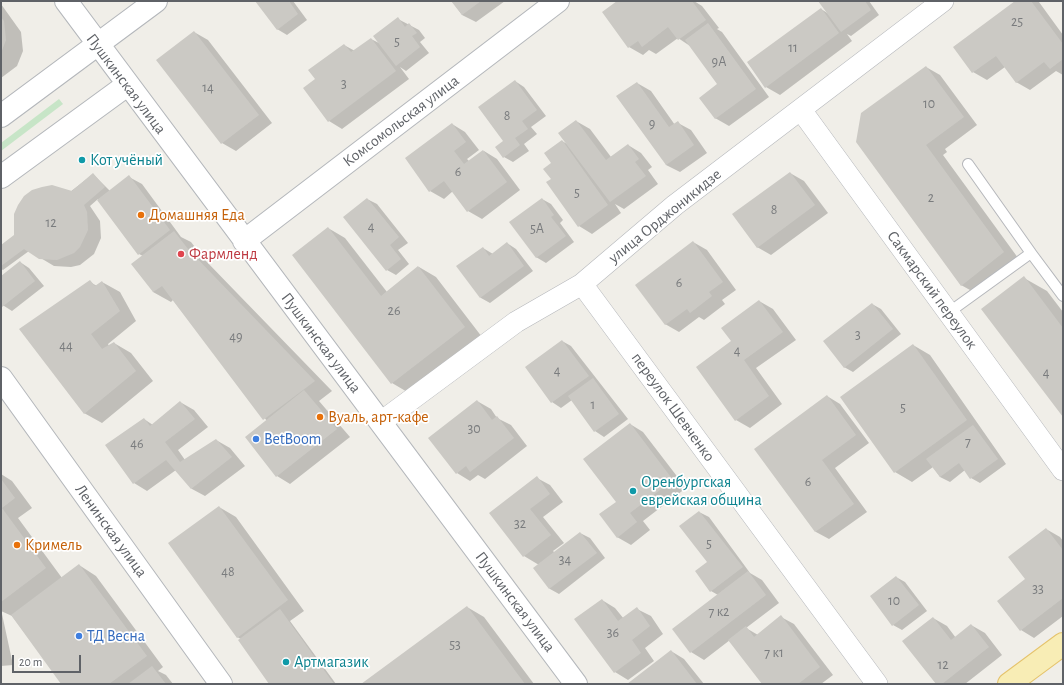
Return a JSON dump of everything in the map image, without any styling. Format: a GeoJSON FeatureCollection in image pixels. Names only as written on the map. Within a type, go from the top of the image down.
{"type":"FeatureCollection","features":[{"type":"Feature","properties":{"kind":"main road","name":"Пушкинская улица"},"geometry":{"type":"LineString","coordinates":[[66,1],[127,85],[576,684]]}},
{"type":"Feature","properties":{"kind":"main road"},"geometry":{"type":"LineString","coordinates":[[1,116],[156,1]]}},
{"type":"Feature","properties":{"kind":"main road","name":"Комсомольская улица"},"geometry":{"type":"LineString","coordinates":[[244,241],[558,1]]}},
{"type":"Feature","properties":{"kind":"main road"},"geometry":{"type":"LineString","coordinates":[[1,177],[127,85]]}},
{"type":"Feature","properties":{"kind":"main road","name":"Ленинская улица"},"geometry":{"type":"LineString","coordinates":[[1,378],[221,684]]}},
{"type":"Feature","properties":{"kind":"main road"},"geometry":{"type":"LineString","coordinates":[[1009,684],[1063,644]]}},
{"type":"Feature","properties":{"kind":"street","name":"улица Орджоникидзе"},"geometry":{"type":"LineString","coordinates":[[381,422],[516,322],[582,284],[675,205],[943,1]]}},
{"type":"Feature","properties":{"kind":"street","name":"Сакмарский переулок"},"geometry":{"type":"LineString","coordinates":[[801,110],[1063,470]]}},
{"type":"Feature","properties":{"kind":"street","name":"переулок Шевченко"},"geometry":{"type":"LineString","coordinates":[[582,284],[877,684]]}},
{"type":"Feature","properties":{"kind":"lane"},"geometry":{"type":"LineString","coordinates":[[968,164],[1063,296]]}},
{"type":"Feature","properties":{"kind":"lane"},"geometry":{"type":"LineString","coordinates":[[948,313],[1031,253]]}},
{"type":"Feature","properties":{"kind":"green space"},"geometry":{"type":"Polygon","coordinates":[[[59,99],[63,104],[1,151],[1,143],[59,99]]]}},
{"type":"Feature","properties":{"kind":"building"},"geometry":{"type":"Polygon","coordinates":[[[255,1],[289,1],[298,14],[277,30],[255,1]]]}},
{"type":"Feature","properties":{"kind":"building"},"geometry":{"type":"Polygon","coordinates":[[[451,1],[481,1],[462,15],[451,1]]]}},
{"type":"Feature","properties":{"kind":"building"},"geometry":{"type":"Polygon","coordinates":[[[617,1],[692,1],[706,20],[678,40],[668,27],[642,47],[638,41],[628,48],[602,12],[617,1]]]}},
{"type":"Feature","properties":{"kind":"building"},"geometry":{"type":"Polygon","coordinates":[[[818,1],[865,1],[871,10],[841,32],[818,1]]]}},
{"type":"Feature","properties":{"kind":"building"},"geometry":{"type":"Polygon","coordinates":[[[1015,1],[1031,1],[1063,44],[1063,59],[1050,69],[1044,62],[1016,83],[996,56],[972,73],[953,47],[1015,1]]]}},
{"type":"Feature","properties":{"kind":"building"},"geometry":{"type":"Polygon","coordinates":[[[821,8],[839,33],[765,88],[747,62],[821,8]]]}},
{"type":"Feature","properties":{"kind":"building"},"geometry":{"type":"Polygon","coordinates":[[[1,17],[4,21],[6,40],[1,53],[1,17]]]}},
{"type":"Feature","properties":{"kind":"building"},"geometry":{"type":"Polygon","coordinates":[[[398,17],[405,27],[409,23],[417,33],[412,36],[420,47],[396,66],[373,36],[398,17]]]}},
{"type":"Feature","properties":{"kind":"building"},"geometry":{"type":"Polygon","coordinates":[[[708,23],[756,89],[715,119],[699,98],[717,84],[685,40],[708,23]]]}},
{"type":"Feature","properties":{"kind":"building"},"geometry":{"type":"Polygon","coordinates":[[[194,31],[259,115],[221,144],[156,60],[194,31]]]}},
{"type":"Feature","properties":{"kind":"building"},"geometry":{"type":"Polygon","coordinates":[[[371,38],[396,71],[328,122],[303,88],[315,79],[308,70],[344,44],[351,52],[371,38]]]}},
{"type":"Feature","properties":{"kind":"building"},"geometry":{"type":"Polygon","coordinates":[[[926,66],[964,117],[926,145],[1004,252],[961,286],[856,142],[861,113],[926,66]]]}},
{"type":"Feature","properties":{"kind":"building"},"geometry":{"type":"Polygon","coordinates":[[[515,80],[537,110],[522,121],[528,129],[515,138],[520,145],[503,158],[495,147],[503,141],[478,107],[515,80]]]}},
{"type":"Feature","properties":{"kind":"building"},"geometry":{"type":"Polygon","coordinates":[[[637,82],[669,127],[678,121],[694,145],[666,165],[616,96],[637,82]]]}},
{"type":"Feature","properties":{"kind":"building"},"geometry":{"type":"Polygon","coordinates":[[[576,120],[606,160],[628,144],[639,159],[635,162],[646,176],[610,202],[558,133],[576,120]]]}},
{"type":"Feature","properties":{"kind":"building"},"geometry":{"type":"Polygon","coordinates":[[[452,123],[466,142],[454,151],[464,164],[483,150],[507,182],[467,212],[444,181],[429,192],[405,158],[452,123]]]}},
{"type":"Feature","properties":{"kind":"building"},"geometry":{"type":"Polygon","coordinates":[[[562,140],[608,205],[578,227],[546,182],[551,179],[543,169],[551,163],[544,153],[562,140]]]}},
{"type":"Feature","properties":{"kind":"building"},"geometry":{"type":"Polygon","coordinates":[[[790,172],[815,205],[757,248],[732,214],[790,172]]]}},
{"type":"Feature","properties":{"kind":"building"},"geometry":{"type":"Polygon","coordinates":[[[93,173],[105,187],[84,205],[87,212],[88,230],[80,247],[74,253],[57,260],[39,259],[24,249],[1,266],[1,245],[14,235],[14,214],[24,196],[32,190],[52,185],[72,191],[93,173]]]}},
{"type":"Feature","properties":{"kind":"building"},"geometry":{"type":"Polygon","coordinates":[[[129,175],[170,230],[138,255],[97,200],[129,175]]]}},
{"type":"Feature","properties":{"kind":"building"},"geometry":{"type":"Polygon","coordinates":[[[367,198],[399,237],[390,245],[401,259],[386,271],[343,217],[367,198]]]}},
{"type":"Feature","properties":{"kind":"building"},"geometry":{"type":"Polygon","coordinates":[[[542,198],[554,215],[551,217],[566,236],[536,258],[509,222],[542,198]]]}},
{"type":"Feature","properties":{"kind":"building"},"geometry":{"type":"Polygon","coordinates":[[[328,227],[381,296],[418,266],[465,327],[391,384],[292,255],[328,227]]]}},
{"type":"Feature","properties":{"kind":"building"},"geometry":{"type":"Polygon","coordinates":[[[174,231],[188,249],[315,381],[263,420],[162,286],[153,292],[131,264],[174,231]]]}},
{"type":"Feature","properties":{"kind":"building"},"geometry":{"type":"Polygon","coordinates":[[[693,241],[723,282],[709,292],[712,296],[690,313],[687,309],[665,325],[635,285],[693,241]]]}},
{"type":"Feature","properties":{"kind":"building"},"geometry":{"type":"Polygon","coordinates":[[[507,242],[524,266],[480,298],[456,266],[483,247],[489,256],[507,242]]]}},
{"type":"Feature","properties":{"kind":"building"},"geometry":{"type":"Polygon","coordinates":[[[20,261],[35,281],[2,307],[1,276],[20,261]]]}},
{"type":"Feature","properties":{"kind":"building"},"geometry":{"type":"Polygon","coordinates":[[[1024,276],[1063,328],[1063,417],[981,309],[1024,276]]]}},
{"type":"Feature","properties":{"kind":"building"},"geometry":{"type":"Polygon","coordinates":[[[90,280],[95,286],[102,281],[120,311],[91,334],[102,349],[114,342],[136,371],[84,414],[19,329],[90,280]]]}},
{"type":"Feature","properties":{"kind":"building"},"geometry":{"type":"Polygon","coordinates":[[[759,300],[783,332],[744,360],[769,396],[735,421],[696,367],[731,341],[721,328],[759,300]]]}},
{"type":"Feature","properties":{"kind":"building"},"geometry":{"type":"Polygon","coordinates":[[[872,303],[893,329],[844,368],[823,341],[872,303]]]}},
{"type":"Feature","properties":{"kind":"building"},"geometry":{"type":"Polygon","coordinates":[[[562,340],[589,376],[551,403],[525,367],[562,340]]]}},
{"type":"Feature","properties":{"kind":"building"},"geometry":{"type":"Polygon","coordinates":[[[913,344],[967,420],[894,473],[840,397],[913,344]]]}},
{"type":"Feature","properties":{"kind":"building"},"geometry":{"type":"Polygon","coordinates":[[[593,378],[619,414],[594,432],[568,396],[593,378]]]}},
{"type":"Feature","properties":{"kind":"building"},"geometry":{"type":"Polygon","coordinates":[[[304,390],[337,429],[276,477],[245,437],[304,390]]]}},
{"type":"Feature","properties":{"kind":"building"},"geometry":{"type":"Polygon","coordinates":[[[827,395],[856,435],[822,460],[854,504],[815,532],[754,449],[827,395]]]}},
{"type":"Feature","properties":{"kind":"building"},"geometry":{"type":"Polygon","coordinates":[[[477,400],[492,420],[497,416],[514,438],[470,472],[466,466],[456,474],[428,438],[477,400]]]}},
{"type":"Feature","properties":{"kind":"building"},"geometry":{"type":"Polygon","coordinates":[[[180,401],[195,419],[165,442],[180,462],[216,439],[232,457],[191,489],[166,460],[133,484],[105,445],[144,418],[150,426],[180,401]]]}},
{"type":"Feature","properties":{"kind":"building","name":"Оренбургская еврейская община"},"geometry":{"type":"Polygon","coordinates":[[[630,423],[673,480],[630,513],[637,522],[617,538],[599,514],[616,502],[583,459],[630,423]]]}},
{"type":"Feature","properties":{"kind":"building"},"geometry":{"type":"Polygon","coordinates":[[[973,425],[998,459],[970,479],[959,463],[940,477],[926,459],[973,425]]]}},
{"type":"Feature","properties":{"kind":"building"},"geometry":{"type":"Polygon","coordinates":[[[537,476],[550,494],[530,509],[551,535],[523,557],[489,513],[537,476]]]}},
{"type":"Feature","properties":{"kind":"building"},"geometry":{"type":"Polygon","coordinates":[[[1,479],[15,498],[2,508],[46,568],[1,602],[1,479]]]}},
{"type":"Feature","properties":{"kind":"building"},"geometry":{"type":"Polygon","coordinates":[[[219,506],[288,600],[237,638],[168,543],[219,506]]]}},
{"type":"Feature","properties":{"kind":"building"},"geometry":{"type":"Polygon","coordinates":[[[699,511],[743,567],[710,592],[695,571],[707,562],[679,526],[699,511]]]}},
{"type":"Feature","properties":{"kind":"building"},"geometry":{"type":"Polygon","coordinates":[[[1046,528],[1063,550],[1063,598],[1020,631],[997,601],[1025,579],[1008,557],[1046,528]]]}},
{"type":"Feature","properties":{"kind":"building"},"geometry":{"type":"Polygon","coordinates":[[[580,532],[597,553],[549,589],[533,568],[580,532]]]}},
{"type":"Feature","properties":{"kind":"building","name":"ТД Весна"},"geometry":{"type":"Polygon","coordinates":[[[79,564],[147,656],[109,684],[61,684],[11,615],[79,564]]]}},
{"type":"Feature","properties":{"kind":"building"},"geometry":{"type":"Polygon","coordinates":[[[748,571],[766,595],[690,653],[672,629],[748,571]]]}},
{"type":"Feature","properties":{"kind":"building"},"geometry":{"type":"Polygon","coordinates":[[[896,576],[919,605],[892,626],[870,596],[896,576]]]}},
{"type":"Feature","properties":{"kind":"building"},"geometry":{"type":"Polygon","coordinates":[[[602,599],[618,621],[637,607],[650,626],[632,640],[641,653],[614,673],[574,619],[602,599]]]}},
{"type":"Feature","properties":{"kind":"building"},"geometry":{"type":"Polygon","coordinates":[[[467,606],[525,684],[361,684],[467,606]]]}},
{"type":"Feature","properties":{"kind":"building","name":"Артмагазик"},"geometry":{"type":"Polygon","coordinates":[[[280,609],[334,684],[269,684],[238,640],[280,609]]]}},
{"type":"Feature","properties":{"kind":"building"},"geometry":{"type":"Polygon","coordinates":[[[781,615],[820,667],[798,684],[762,684],[728,640],[746,626],[754,637],[781,615]]]}},
{"type":"Feature","properties":{"kind":"building"},"geometry":{"type":"Polygon","coordinates":[[[933,617],[951,640],[971,624],[989,647],[942,684],[936,684],[902,641],[933,617]]]}},
{"type":"Feature","properties":{"kind":"building"},"geometry":{"type":"Polygon","coordinates":[[[671,650],[697,684],[627,684],[671,650]]]}},
{"type":"Feature","properties":{"kind":"building"},"geometry":{"type":"Polygon","coordinates":[[[152,666],[166,684],[128,684],[152,666]]]}},
{"type":"Feature","properties":{"kind":"place","name":"Кот учёный"},"geometry":{"type":"Point","coordinates":[82,160]}},
{"type":"Feature","properties":{"kind":"place","name":"Домашняя Еда"},"geometry":{"type":"Point","coordinates":[141,215]}},
{"type":"Feature","properties":{"kind":"place","name":"Фармленд"},"geometry":{"type":"Point","coordinates":[181,254]}},
{"type":"Feature","properties":{"kind":"place","name":"Вуаль, арт-кафе"},"geometry":{"type":"Point","coordinates":[320,417]}},
{"type":"Feature","properties":{"kind":"place","name":"BetBoom"},"geometry":{"type":"Point","coordinates":[256,439]}},
{"type":"Feature","properties":{"kind":"place","name":"Оренбургская еврейская община"},"geometry":{"type":"Point","coordinates":[633,491]}},
{"type":"Feature","properties":{"kind":"place","name":"Кримель"},"geometry":{"type":"Point","coordinates":[17,545]}},
{"type":"Feature","properties":{"kind":"place","name":"ТД Весна"},"geometry":{"type":"Point","coordinates":[79,636]}},
{"type":"Feature","properties":{"kind":"place","name":"Артмагазик"},"geometry":{"type":"Point","coordinates":[286,662]}}]}
